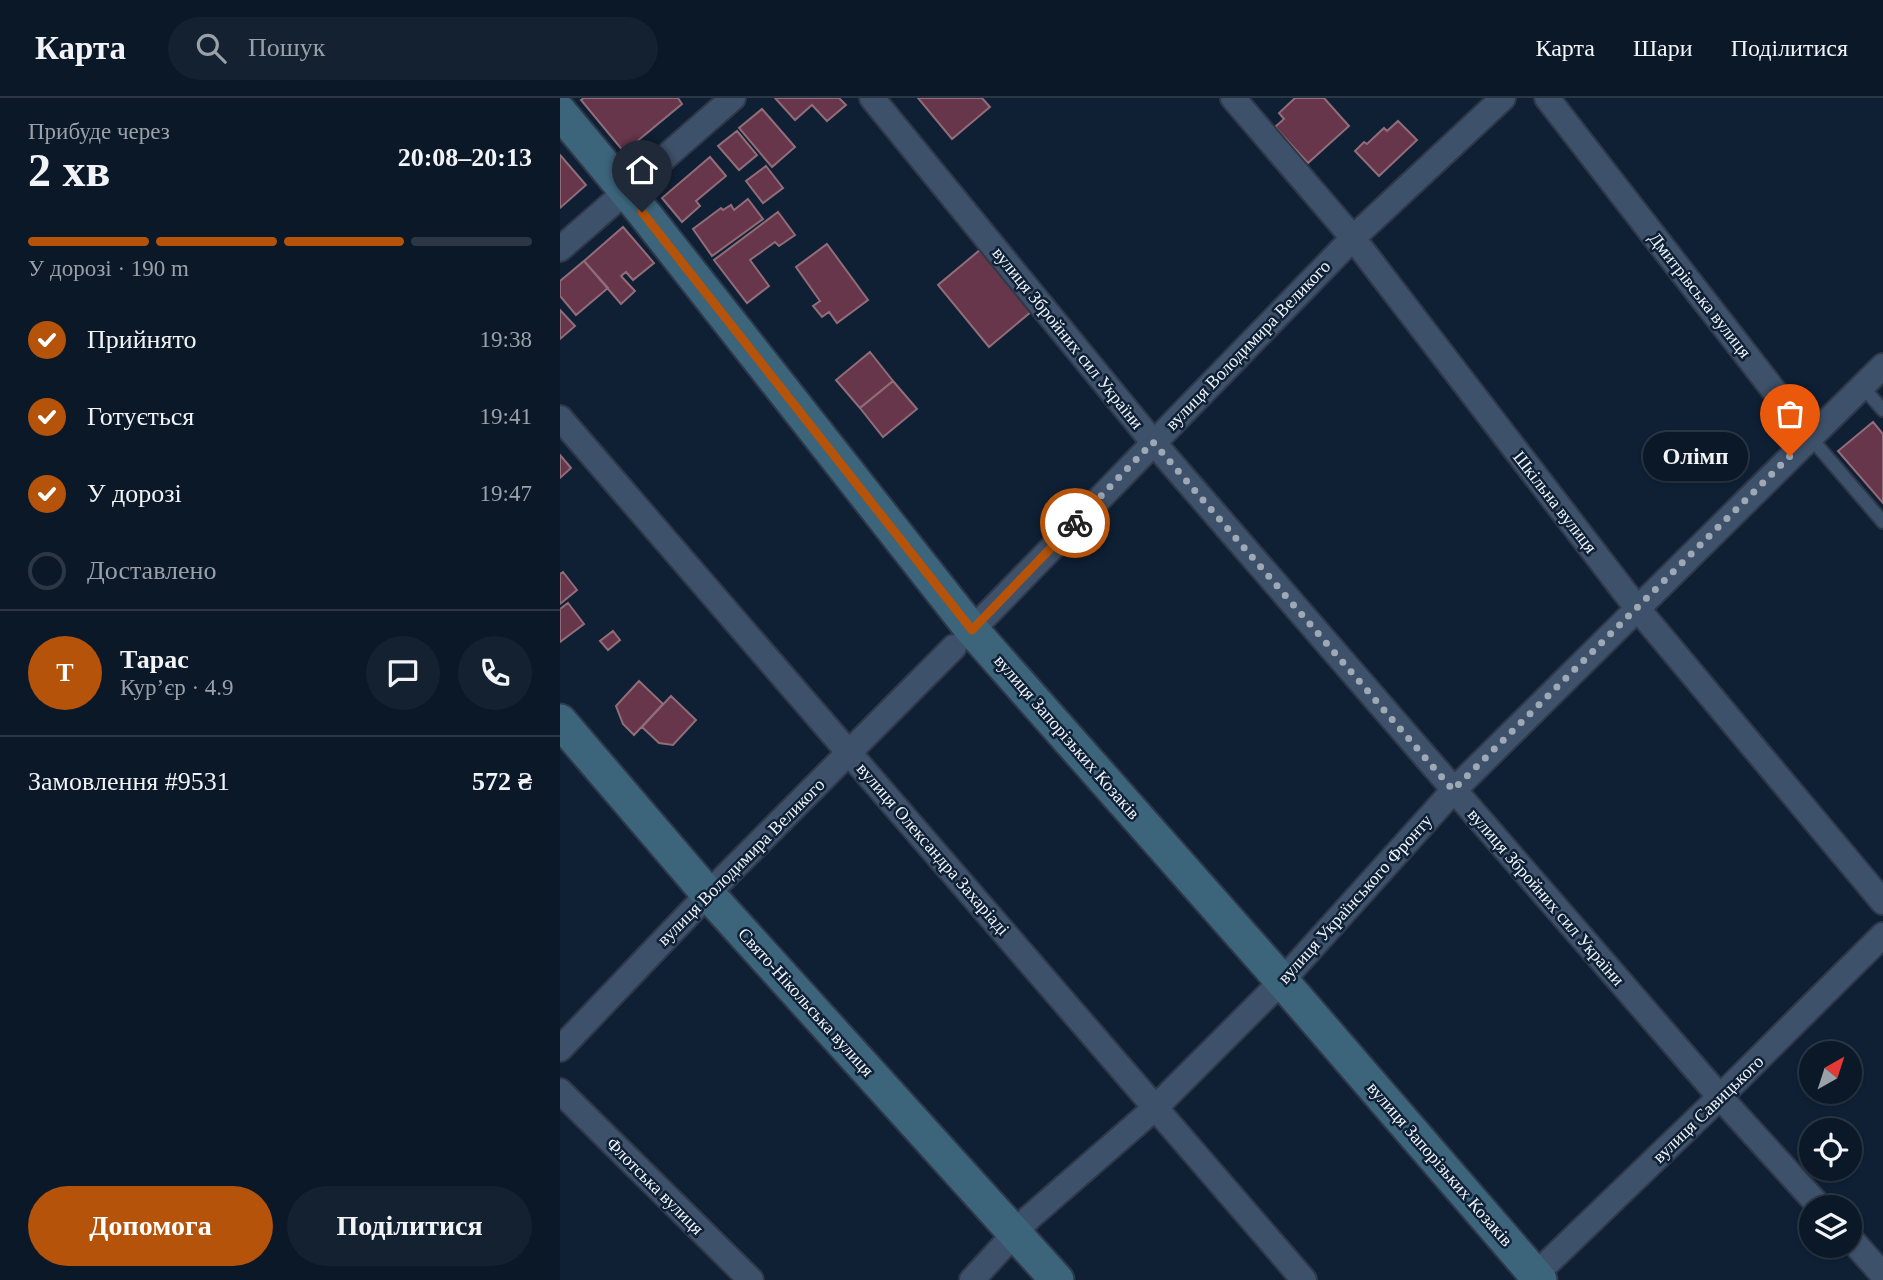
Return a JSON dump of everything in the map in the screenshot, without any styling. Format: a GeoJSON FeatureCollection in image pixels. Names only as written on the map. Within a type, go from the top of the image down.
{"type":"FeatureCollection","features":[{"type":"Feature","properties":{"kind":"main road","name":"вулиця Запорізьких Козаків"},"geometry":{"type":"LineString","coordinates":[[560,112],[626,192],[963,639],[1282,981],[1536,1278]]}},
{"type":"Feature","properties":{"kind":"main road","name":"Свято-Нікольська вулиця"},"geometry":{"type":"LineString","coordinates":[[560,721],[708,894],[1057,1280]]}},
{"type":"Feature","properties":{"kind":"street"},"geometry":{"type":"LineString","coordinates":[[560,249],[733,98]]}},
{"type":"Feature","properties":{"kind":"street","name":"вулиця Збройних сил України"},"geometry":{"type":"LineString","coordinates":[[872,98],[1153,442],[1720,1097],[1809,1195]]}},
{"type":"Feature","properties":{"kind":"street","name":"Шкільна вулиця"},"geometry":{"type":"LineString","coordinates":[[1233,98],[1353,238],[1637,608],[1883,902]]}},
{"type":"Feature","properties":{"kind":"street","name":"вулиця Володимира Великого"},"geometry":{"type":"LineString","coordinates":[[560,1049],[708,894],[963,639],[1353,238],[1503,98]]}},
{"type":"Feature","properties":{"kind":"street","name":"Дмитрівська вулиця"},"geometry":{"type":"LineString","coordinates":[[1547,98],[1810,437]]}},
{"type":"Feature","properties":{"kind":"street","name":"вулиця Українського Фронту"},"geometry":{"type":"LineString","coordinates":[[972,1280],[1029,1219],[1155,1108],[1282,981],[1453,790],[1883,366]]}},
{"type":"Feature","properties":{"kind":"street","name":"вулиця Олександра Захаріаді"},"geometry":{"type":"LineString","coordinates":[[560,418],[1304,1280]]}},
{"type":"Feature","properties":{"kind":"street","name":"вулиця Савицького"},"geometry":{"type":"LineString","coordinates":[[1536,1278],[1883,935]]}},
{"type":"Feature","properties":{"kind":"street","name":"Флотська вулиця"},"geometry":{"type":"LineString","coordinates":[[560,1091],[751,1280]]}},
{"type":"Feature","properties":{"kind":"street"},"geometry":{"type":"LineString","coordinates":[[1862,1251],[1883,1275]]}},
{"type":"Feature","properties":{"kind":"lane"},"geometry":{"type":"LineString","coordinates":[[1862,387],[1883,410]]}},
{"type":"Feature","properties":{"kind":"lane","name":"Дмитрівська вулиця"},"geometry":{"type":"LineString","coordinates":[[1810,437],[1883,522]]}},
{"type":"Feature","properties":{"kind":"building"},"geometry":{"type":"Polygon","coordinates":[[[678,98],[682,104],[624,152],[581,100],[678,98]]]}},
{"type":"Feature","properties":{"kind":"building"},"geometry":{"type":"Polygon","coordinates":[[[775,98],[839,98],[846,105],[827,121],[812,105],[795,120],[775,98]]]}},
{"type":"Feature","properties":{"kind":"building"},"geometry":{"type":"Polygon","coordinates":[[[918,98],[982,98],[990,107],[952,139],[918,98]]]}},
{"type":"Feature","properties":{"kind":"building"},"geometry":{"type":"Polygon","coordinates":[[[1295,98],[1324,98],[1349,126],[1308,163],[1275,127],[1284,119],[1279,113],[1295,98]]]}},
{"type":"Feature","properties":{"kind":"building"},"geometry":{"type":"Polygon","coordinates":[[[762,109],[795,147],[772,167],[739,128],[762,109]]]}},
{"type":"Feature","properties":{"kind":"building"},"geometry":{"type":"Polygon","coordinates":[[[1398,121],[1417,140],[1379,176],[1355,151],[1384,128],[1387,131],[1398,121]]]}},
{"type":"Feature","properties":{"kind":"building"},"geometry":{"type":"Polygon","coordinates":[[[737,131],[757,155],[739,170],[718,146],[737,131]]]}},
{"type":"Feature","properties":{"kind":"building"},"geometry":{"type":"Polygon","coordinates":[[[560,155],[586,185],[560,208],[560,155]]]}},
{"type":"Feature","properties":{"kind":"building"},"geometry":{"type":"Polygon","coordinates":[[[710,157],[726,176],[696,201],[700,206],[682,222],[662,198],[710,157]]]}},
{"type":"Feature","properties":{"kind":"building"},"geometry":{"type":"Polygon","coordinates":[[[766,166],[783,188],[763,203],[746,181],[766,166]]]}},
{"type":"Feature","properties":{"kind":"building"},"geometry":{"type":"Polygon","coordinates":[[[748,199],[763,219],[712,256],[693,229],[721,208],[723,210],[731,205],[734,210],[748,199]]]}},
{"type":"Feature","properties":{"kind":"building"},"geometry":{"type":"Polygon","coordinates":[[[778,212],[795,235],[779,246],[775,242],[750,260],[769,286],[747,303],[714,260],[778,212]]]}},
{"type":"Feature","properties":{"kind":"building"},"geometry":{"type":"Polygon","coordinates":[[[623,227],[654,263],[633,280],[626,272],[621,276],[635,291],[621,304],[584,261],[623,227]]]}},
{"type":"Feature","properties":{"kind":"building"},"geometry":{"type":"Polygon","coordinates":[[[827,244],[868,300],[837,323],[829,312],[822,317],[813,306],[820,301],[796,267],[827,244]]]}},
{"type":"Feature","properties":{"kind":"building"},"geometry":{"type":"Polygon","coordinates":[[[981,249],[1032,311],[989,347],[938,285],[981,249]]]}},
{"type":"Feature","properties":{"kind":"building"},"geometry":{"type":"Polygon","coordinates":[[[584,261],[608,288],[576,315],[560,296],[560,281],[584,261]]]}},
{"type":"Feature","properties":{"kind":"building"},"geometry":{"type":"Polygon","coordinates":[[[560,310],[575,326],[560,339],[560,310]]]}},
{"type":"Feature","properties":{"kind":"building"},"geometry":{"type":"Polygon","coordinates":[[[870,352],[893,381],[860,408],[836,380],[870,352]]]}},
{"type":"Feature","properties":{"kind":"building"},"geometry":{"type":"Polygon","coordinates":[[[893,381],[917,409],[883,437],[860,408],[893,381]]]}},
{"type":"Feature","properties":{"kind":"building"},"geometry":{"type":"Polygon","coordinates":[[[1873,422],[1883,434],[1883,503],[1838,451],[1873,422]]]}},
{"type":"Feature","properties":{"kind":"building"},"geometry":{"type":"Polygon","coordinates":[[[560,455],[571,468],[560,478],[560,455]]]}},
{"type":"Feature","properties":{"kind":"building"},"geometry":{"type":"Polygon","coordinates":[[[563,572],[577,590],[560,604],[560,574],[563,572]]]}},
{"type":"Feature","properties":{"kind":"building"},"geometry":{"type":"Polygon","coordinates":[[[568,603],[584,624],[560,642],[560,609],[568,603]]]}},
{"type":"Feature","properties":{"kind":"building"},"geometry":{"type":"Polygon","coordinates":[[[613,631],[620,640],[608,650],[600,641],[613,631]]]}},
{"type":"Feature","properties":{"kind":"building"},"geometry":{"type":"Polygon","coordinates":[[[639,681],[663,704],[634,735],[623,724],[616,706],[639,681]]]}},
{"type":"Feature","properties":{"kind":"building"},"geometry":{"type":"Polygon","coordinates":[[[671,696],[696,720],[673,745],[659,743],[642,727],[671,696]]]}},
{"type":"Feature","properties":{"kind":"way so far"},"geometry":{"type":"LineString","coordinates":[[1075,523],[1153,442],[1453,790],[1790,456]]}},
{"type":"Feature","properties":{"kind":"place","name":"Олімп"},"geometry":{"type":"Point","coordinates":[1790,456]}},
{"type":"Feature","properties":{"kind":"route"},"geometry":{"type":"LineString","coordinates":[[642,212],[972,630],[1075,523]]}}]}
